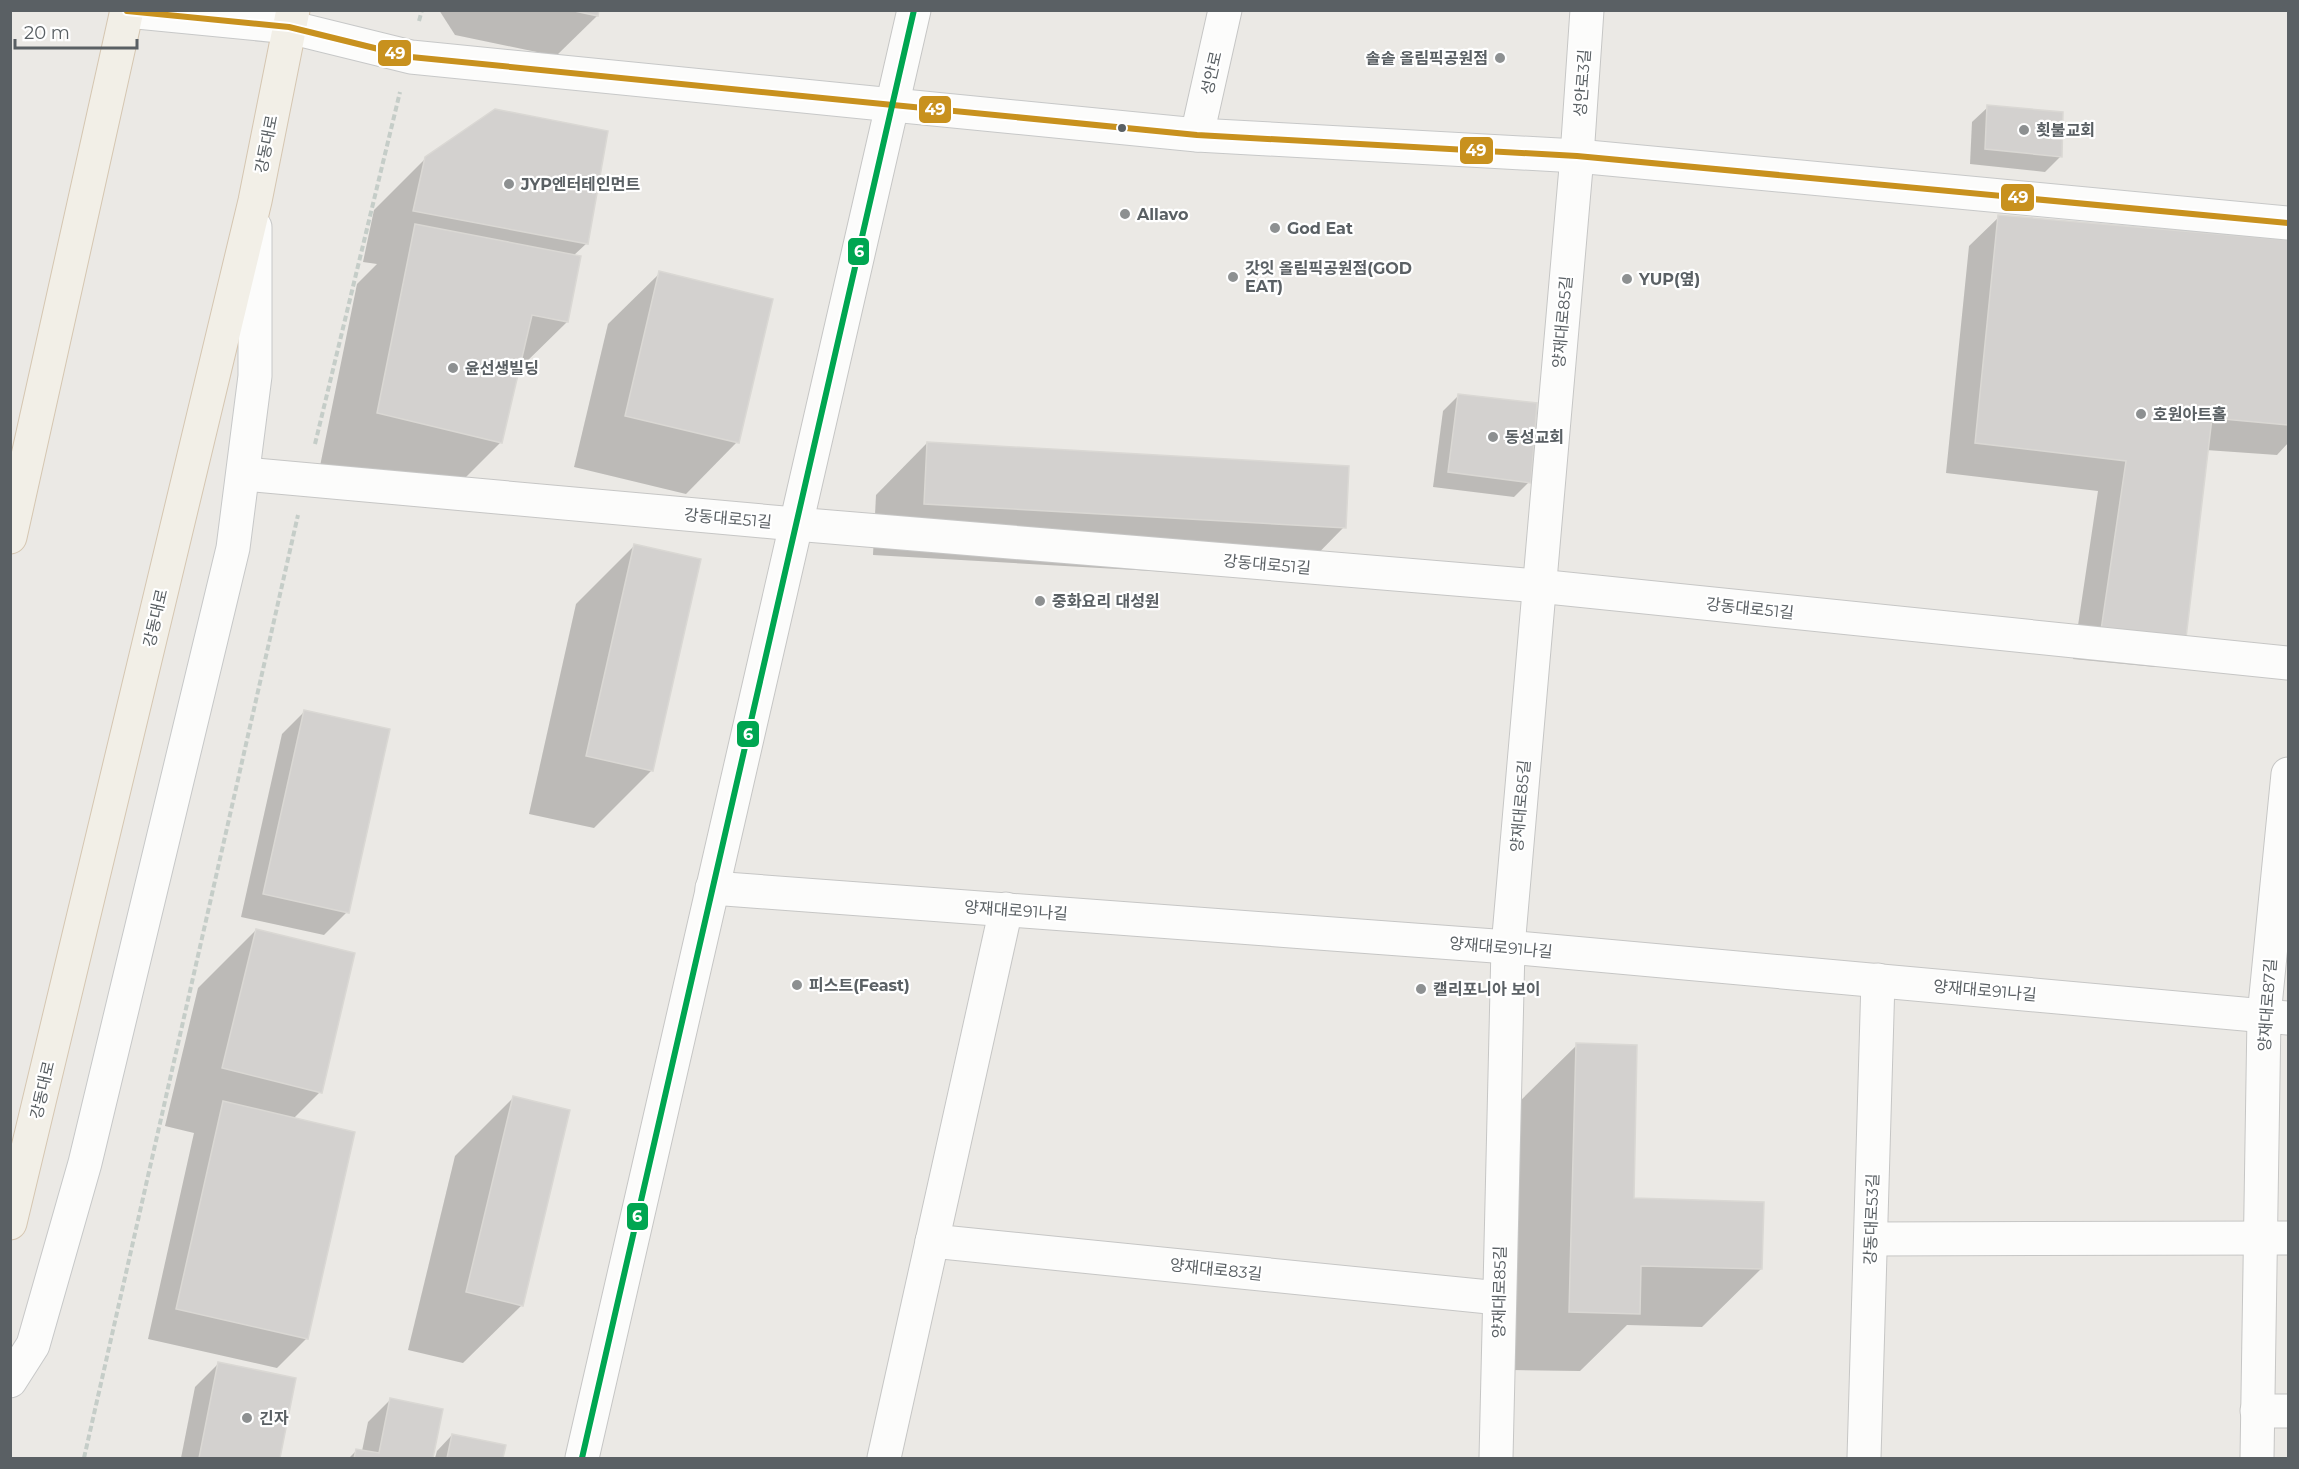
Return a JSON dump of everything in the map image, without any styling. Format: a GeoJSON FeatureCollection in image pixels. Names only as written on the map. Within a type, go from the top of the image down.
{"type":"FeatureCollection","features":[{"type":"Feature","properties":{"kind":"main road"},"geometry":{"type":"LineString","coordinates":[[10,537],[127,11]]}},
{"type":"Feature","properties":{"kind":"main road","name":"강동대로"},"geometry":{"type":"LineString","coordinates":[[10,1223],[255,201],[291,19]]}},
{"type":"Feature","properties":{"kind":"street"},"geometry":{"type":"LineString","coordinates":[[582,1458],[914,10]]}},
{"type":"Feature","properties":{"kind":"street","name":"성안로"},"geometry":{"type":"LineString","coordinates":[[1197,135],[1225,10]]}},
{"type":"Feature","properties":{"kind":"street","name":"성안로3길"},"geometry":{"type":"LineString","coordinates":[[1577,156],[1587,10]]}},
{"type":"Feature","properties":{"kind":"street"},"geometry":{"type":"LineString","coordinates":[[127,11],[291,19],[411,57],[1197,135],[1577,156],[2288,221]]}},
{"type":"Feature","properties":{"kind":"street","name":"양재대로85길"},"geometry":{"type":"LineString","coordinates":[[1496,1458],[1508,947],[1577,156]]}},
{"type":"Feature","properties":{"kind":"street"},"geometry":{"type":"LineString","coordinates":[[10,1381],[33,1345],[85,1163],[233,548],[255,376],[255,201]]}},
{"type":"Feature","properties":{"kind":"street","name":"강동대로51길"},"geometry":{"type":"LineString","coordinates":[[244,474],[795,524],[1538,586],[2289,663]]}},
{"type":"Feature","properties":{"kind":"street","name":"양재대로87길"},"geometry":{"type":"LineString","coordinates":[[2257,1458],[2273,1411],[2276,1017],[2289,774]]}},
{"type":"Feature","properties":{"kind":"street","name":"양재대로91나길"},"geometry":{"type":"LineString","coordinates":[[712,888],[1508,947],[2276,1017]]}},
{"type":"Feature","properties":{"kind":"street"},"geometry":{"type":"LineString","coordinates":[[884,1458],[1006,909]]}},
{"type":"Feature","properties":{"kind":"street","name":"강동대로53길"},"geometry":{"type":"LineString","coordinates":[[1864,1458],[1878,981]]}},
{"type":"Feature","properties":{"kind":"street"},"geometry":{"type":"LineString","coordinates":[[1871,1239],[2275,1237]]}},
{"type":"Feature","properties":{"kind":"street","name":"양재대로83길"},"geometry":{"type":"LineString","coordinates":[[932,1241],[1499,1298]]}},
{"type":"Feature","properties":{"kind":"path"},"geometry":{"type":"LineString","coordinates":[[84,1458],[306,481],[397,102]]}},
{"type":"Feature","properties":{"kind":"building"},"geometry":{"type":"Polygon","coordinates":[[[570,10],[599,10],[598,16],[570,10]]]}},
{"type":"Feature","properties":{"kind":"building","name":"횟불교회"},"geometry":{"type":"Polygon","coordinates":[[[1987,105],[2063,112],[2062,157],[1985,149],[1987,105]]]}},
{"type":"Feature","properties":{"kind":"building","name":"JYP엔터테인먼트"},"geometry":{"type":"Polygon","coordinates":[[[495,109],[608,131],[588,244],[413,211],[425,157],[495,109]]]}},
{"type":"Feature","properties":{"kind":"building","name":"호원아트홀"},"geometry":{"type":"Polygon","coordinates":[[[1998,215],[2288,240],[2288,425],[2212,418],[2186,638],[2101,630],[2126,461],[1975,443],[1998,215]]]}},
{"type":"Feature","properties":{"kind":"building","name":"윤선생빌딩"},"geometry":{"type":"Polygon","coordinates":[[[415,224],[581,256],[568,322],[532,315],[502,443],[377,413],[415,224]]]}},
{"type":"Feature","properties":{"kind":"building"},"geometry":{"type":"Polygon","coordinates":[[[659,271],[773,299],[739,443],[625,416],[659,271]]]}},
{"type":"Feature","properties":{"kind":"building","name":"동성교회"},"geometry":{"type":"Polygon","coordinates":[[[1458,394],[1537,403],[1531,483],[1448,472],[1458,394]]]}},
{"type":"Feature","properties":{"kind":"building"},"geometry":{"type":"Polygon","coordinates":[[[927,442],[1349,466],[1346,528],[924,504],[927,442]]]}},
{"type":"Feature","properties":{"kind":"building"},"geometry":{"type":"Polygon","coordinates":[[[634,544],[701,559],[653,771],[586,756],[634,544]]]}},
{"type":"Feature","properties":{"kind":"building"},"geometry":{"type":"Polygon","coordinates":[[[304,710],[390,729],[349,913],[263,894],[304,710]]]}},
{"type":"Feature","properties":{"kind":"building"},"geometry":{"type":"Polygon","coordinates":[[[256,929],[355,953],[322,1093],[222,1068],[256,929]]]}},
{"type":"Feature","properties":{"kind":"building"},"geometry":{"type":"Polygon","coordinates":[[[1576,1043],[1637,1045],[1634,1198],[1764,1202],[1762,1269],[1641,1266],[1640,1314],[1569,1312],[1576,1043]]]}},
{"type":"Feature","properties":{"kind":"building"},"geometry":{"type":"Polygon","coordinates":[[[513,1096],[570,1110],[523,1306],[466,1292],[513,1096]]]}},
{"type":"Feature","properties":{"kind":"building"},"geometry":{"type":"Polygon","coordinates":[[[223,1101],[355,1132],[308,1339],[176,1309],[223,1101]]]}},
{"type":"Feature","properties":{"kind":"building","name":"긴자"},"geometry":{"type":"Polygon","coordinates":[[[218,1362],[296,1378],[280,1458],[199,1458],[218,1362]]]}},
{"type":"Feature","properties":{"kind":"building"},"geometry":{"type":"Polygon","coordinates":[[[390,1398],[443,1409],[433,1458],[354,1458],[356,1449],[379,1453],[390,1398]]]}},
{"type":"Feature","properties":{"kind":"building"},"geometry":{"type":"Polygon","coordinates":[[[452,1434],[506,1445],[503,1458],[447,1458],[452,1434]]]}},
{"type":"Feature","properties":{"kind":"transit line","name":"6"},"geometry":{"type":"LineString","coordinates":[[582,1458],[914,10]]}},
{"type":"Feature","properties":{"kind":"transit line","name":"49"},"geometry":{"type":"LineString","coordinates":[[127,11],[289,27],[411,57],[1197,135],[1577,156],[2288,223]]}},
{"type":"Feature","properties":{"kind":"place","name":"솔솥 올림픽공원점"},"geometry":{"type":"Point","coordinates":[1500,58]}},
{"type":"Feature","properties":{"kind":"place","name":"횟불교회"},"geometry":{"type":"Point","coordinates":[2024,130]}},
{"type":"Feature","properties":{"kind":"place","name":"JYP엔터테인먼트"},"geometry":{"type":"Point","coordinates":[509,184]}},
{"type":"Feature","properties":{"kind":"place","name":"Allavo"},"geometry":{"type":"Point","coordinates":[1125,214]}},
{"type":"Feature","properties":{"kind":"place","name":"God Eat"},"geometry":{"type":"Point","coordinates":[1275,228]}},
{"type":"Feature","properties":{"kind":"place","name":"갓잇 올림픽공원점(GOD EAT)"},"geometry":{"type":"Point","coordinates":[1233,277]}},
{"type":"Feature","properties":{"kind":"place","name":"YUP(옆)"},"geometry":{"type":"Point","coordinates":[1627,279]}},
{"type":"Feature","properties":{"kind":"place","name":"윤선생빌딩"},"geometry":{"type":"Point","coordinates":[453,368]}},
{"type":"Feature","properties":{"kind":"place","name":"호원아트홀"},"geometry":{"type":"Point","coordinates":[2141,414]}},
{"type":"Feature","properties":{"kind":"place","name":"동성교회"},"geometry":{"type":"Point","coordinates":[1493,437]}},
{"type":"Feature","properties":{"kind":"place","name":"중화요리 대성원"},"geometry":{"type":"Point","coordinates":[1040,601]}},
{"type":"Feature","properties":{"kind":"place","name":"피스트(Feast)"},"geometry":{"type":"Point","coordinates":[797,985]}},
{"type":"Feature","properties":{"kind":"place","name":"캘리포니아 보이"},"geometry":{"type":"Point","coordinates":[1421,989]}},
{"type":"Feature","properties":{"kind":"place","name":"긴자"},"geometry":{"type":"Point","coordinates":[247,1418]}}]}
